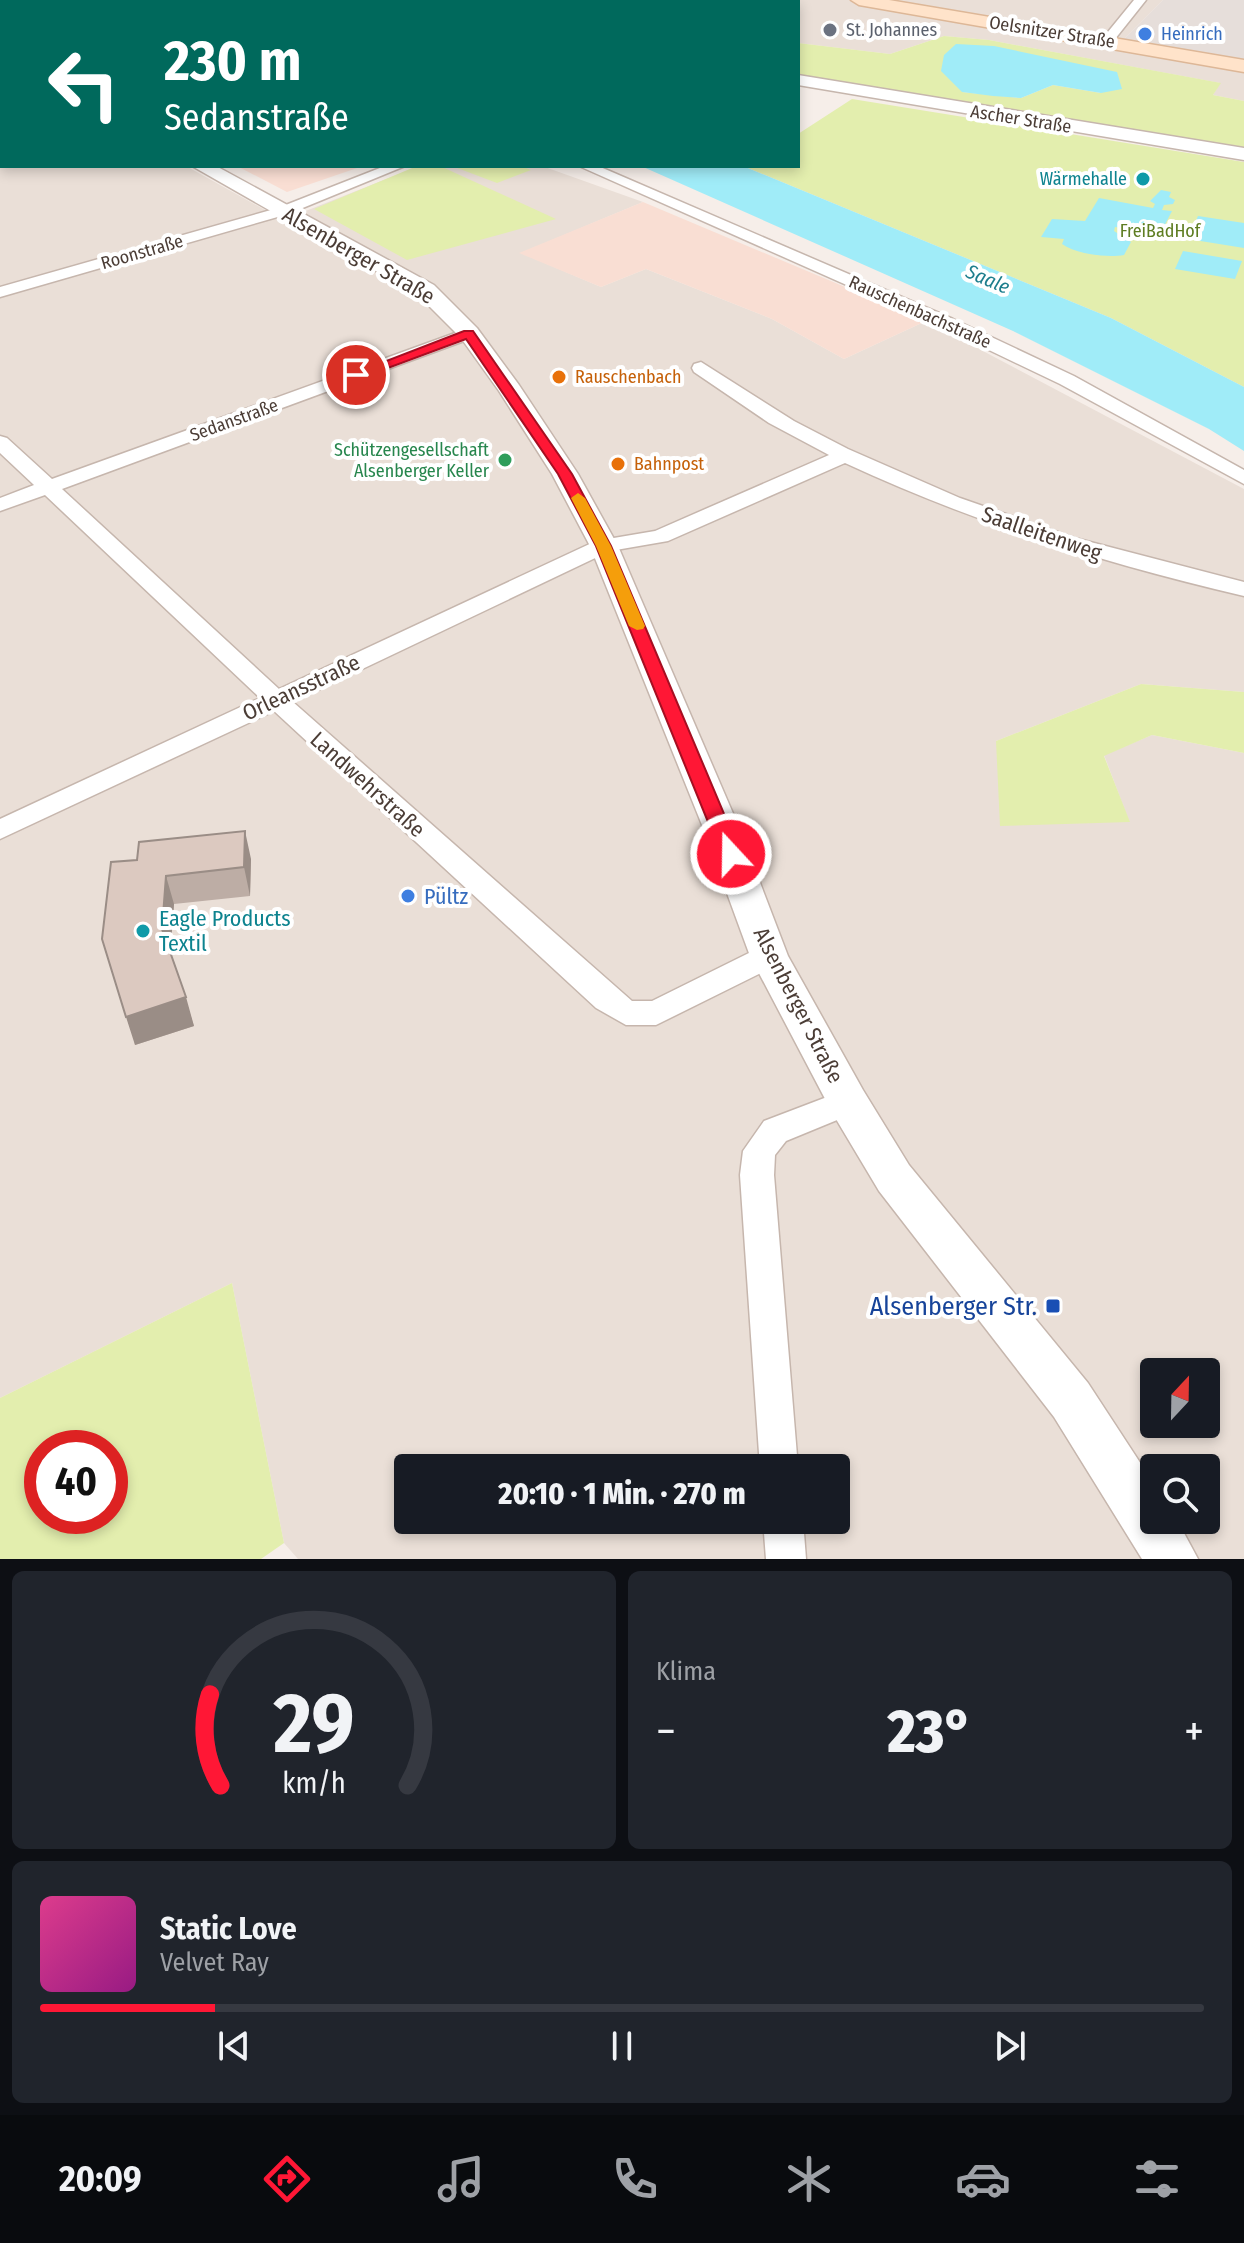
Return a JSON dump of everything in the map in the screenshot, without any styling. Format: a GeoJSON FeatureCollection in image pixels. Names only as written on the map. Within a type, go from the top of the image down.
{"type":"FeatureCollection","features":[{"type":"Feature","properties":{"kind":"main road","name":"Oelsnitzer Straße"},"geometry":{"type":"LineString","coordinates":[[859,0],[893,3],[1244,66]]}},
{"type":"Feature","properties":{"kind":"street"},"geometry":{"type":"LineString","coordinates":[[1107,41],[1140,0]]}},
{"type":"Feature","properties":{"kind":"street","name":"Ascher Straße"},"geometry":{"type":"LineString","coordinates":[[800,80],[969,111],[1244,154]]}},
{"type":"Feature","properties":{"kind":"street","name":"Alsenberger Straße"},"geometry":{"type":"LineString","coordinates":[[206,168],[426,290],[469,333],[565,474],[604,546],[720,825],[769,956],[848,1102],[894,1178],[1071,1400],[1172,1559]]}},
{"type":"Feature","properties":{"kind":"street"},"geometry":{"type":"LineString","coordinates":[[283,211],[393,168]]}},
{"type":"Feature","properties":{"kind":"street","name":"Rauschenbachstraße"},"geometry":{"type":"LineString","coordinates":[[591,168],[961,329],[1067,380],[1244,478]]}},
{"type":"Feature","properties":{"kind":"street","name":"Roonstraße"},"geometry":{"type":"LineString","coordinates":[[0,292],[283,211]]}},
{"type":"Feature","properties":{"kind":"street","name":"Sedanstraße"},"geometry":{"type":"LineString","coordinates":[[0,505],[469,333]]}},
{"type":"Feature","properties":{"kind":"street","name":"Saalleitenweg"},"geometry":{"type":"LineString","coordinates":[[701,368],[785,424],[947,500],[1141,566],[1244,589]]}},
{"type":"Feature","properties":{"kind":"street","name":"Landwehrstraße"},"geometry":{"type":"LineString","coordinates":[[0,442],[275,699],[595,989],[626,1013],[656,1013],[769,956]]}},
{"type":"Feature","properties":{"kind":"street"},"geometry":{"type":"LineString","coordinates":[[604,546],[660,536],[846,455]]}},
{"type":"Feature","properties":{"kind":"street","name":"Orleansstraße"},"geometry":{"type":"LineString","coordinates":[[0,830],[604,546]]}},
{"type":"Feature","properties":{"kind":"street","name":"Alsenberger Straße"},"geometry":{"type":"LineString","coordinates":[[778,1454],[757,1175],[759,1151],[775,1131],[848,1102]]}},
{"type":"Feature","properties":{"kind":"street"},"geometry":{"type":"LineString","coordinates":[[784,1534],[786,1559]]}},
{"type":"Feature","properties":{"kind":"shaded area"},"geometry":{"type":"Polygon","coordinates":[[[800,0],[1163,0],[1125,38],[1244,60],[1244,101],[1213,95],[1220,83],[989,40],[944,36],[890,54],[800,43],[800,0]]]}},
{"type":"Feature","properties":{"kind":"shaded area"},"geometry":{"type":"Polygon","coordinates":[[[1163,0],[1244,0],[1244,60],[1124,39],[1163,0]]]}},
{"type":"Feature","properties":{"kind":"shaded area"},"geometry":{"type":"Polygon","coordinates":[[[0,168],[190,168],[283,220],[414,168],[548,168],[643,202],[521,253],[601,287],[646,269],[772,319],[844,359],[926,321],[1244,489],[1244,692],[1141,684],[996,741],[1129,821],[1104,755],[1152,735],[1244,753],[1244,1559],[298,1559],[284,1543],[232,1283],[0,1398],[0,168]]]}},
{"type":"Feature","properties":{"kind":"shaded area"},"geometry":{"type":"Polygon","coordinates":[[[241,168],[357,168],[287,192],[241,168]]]}},
{"type":"Feature","properties":{"kind":"shaded area"},"geometry":{"type":"Polygon","coordinates":[[[643,202],[926,321],[844,359],[772,319],[646,269],[601,287],[519,253],[643,202]]]}},
{"type":"Feature","properties":{"kind":"green space"},"geometry":{"type":"Polygon","coordinates":[[[944,36],[989,40],[1221,83],[1213,95],[1244,101],[1244,150],[800,75],[800,43],[890,54],[944,36]],[[1117,72],[962,92],[1021,98],[1053,85],[1101,93],[1117,72]]]}},
{"type":"Feature","properties":{"kind":"green space","name":"FreiBadHof"},"geometry":{"type":"Polygon","coordinates":[[[852,99],[1244,162],[1244,387],[1111,318],[748,168],[800,168],[800,133],[852,99]]]}},
{"type":"Feature","properties":{"kind":"green space"},"geometry":{"type":"Polygon","coordinates":[[[412,168],[444,168],[556,219],[407,260],[314,209],[412,168]]]}},
{"type":"Feature","properties":{"kind":"green space"},"geometry":{"type":"Polygon","coordinates":[[[457,168],[531,170],[497,183],[457,168]]]}},
{"type":"Feature","properties":{"kind":"green space"},"geometry":{"type":"Polygon","coordinates":[[[1141,684],[1244,692],[1244,753],[1152,735],[1104,756],[1130,822],[1000,826],[996,741],[1141,684]]]}},
{"type":"Feature","properties":{"kind":"green space"},"geometry":{"type":"Polygon","coordinates":[[[232,1283],[284,1543],[261,1559],[0,1559],[0,1398],[232,1283]]]}},
{"type":"Feature","properties":{"kind":"water"},"geometry":{"type":"Polygon","coordinates":[[[956,44],[994,46],[1117,72],[1122,89],[1101,93],[1053,85],[1021,98],[962,92],[941,71],[944,55],[956,44]]]}},
{"type":"Feature","properties":{"kind":"water","name":"Saale"},"geometry":{"type":"Polygon","coordinates":[[[646,168],[748,168],[1111,318],[1244,387],[1244,451],[1209,429],[1013,331],[646,168]]]}},
{"type":"Feature","properties":{"kind":"water"},"geometry":{"type":"Polygon","coordinates":[[[1161,190],[1171,192],[1169,197],[1175,200],[1173,204],[1164,205],[1162,210],[1172,211],[1160,234],[1115,227],[1114,231],[1131,242],[1124,255],[1083,253],[1062,244],[1064,239],[1041,237],[1052,219],[1085,221],[1099,198],[1153,208],[1155,204],[1150,201],[1161,190]]]}},
{"type":"Feature","properties":{"kind":"water"},"geometry":{"type":"Polygon","coordinates":[[[1198,216],[1244,223],[1244,248],[1188,239],[1198,216]]]}},
{"type":"Feature","properties":{"kind":"water"},"geometry":{"type":"Polygon","coordinates":[[[1183,251],[1242,261],[1235,279],[1175,269],[1183,251]]]}},
{"type":"Feature","properties":{"kind":"building","name":"Eagle Products Textil"},"geometry":{"type":"Polygon","coordinates":[[[245,831],[244,867],[166,876],[162,929],[186,997],[126,1017],[102,939],[111,862],[137,860],[139,842],[245,831]]]}},
{"type":"Feature","properties":{"kind":"slow traffic"},"geometry":{"type":"LineString","coordinates":[[578,498],[604,546],[637,626]]}},
{"type":"Feature","properties":{"kind":"place","name":"St. Johannes"},"geometry":{"type":"Point","coordinates":[830,30]}},
{"type":"Feature","properties":{"kind":"place","name":"Heinrich"},"geometry":{"type":"Point","coordinates":[1145,34]}},
{"type":"Feature","properties":{"kind":"place","name":"Wärmehalle"},"geometry":{"type":"Point","coordinates":[1143,179]}},
{"type":"Feature","properties":{"kind":"place","name":"Rauschenbach"},"geometry":{"type":"Point","coordinates":[559,377]}},
{"type":"Feature","properties":{"kind":"place","name":"Schützengesellschaft Alsenberger Keller"},"geometry":{"type":"Point","coordinates":[505,460]}},
{"type":"Feature","properties":{"kind":"place","name":"Bahnpost"},"geometry":{"type":"Point","coordinates":[618,464]}},
{"type":"Feature","properties":{"kind":"place","name":"Pültz"},"geometry":{"type":"Point","coordinates":[408,896]}},
{"type":"Feature","properties":{"kind":"place","name":"Eagle Products Textil"},"geometry":{"type":"Point","coordinates":[143,931]}},
{"type":"Feature","properties":{"kind":"place","name":"Alsenberger Str."},"geometry":{"type":"Point","coordinates":[1053,1306]}},
{"type":"Feature","properties":{"kind":"route"},"geometry":{"type":"LineString","coordinates":[[356,375],[469,333],[565,474],[604,546],[731,854]]}}]}
